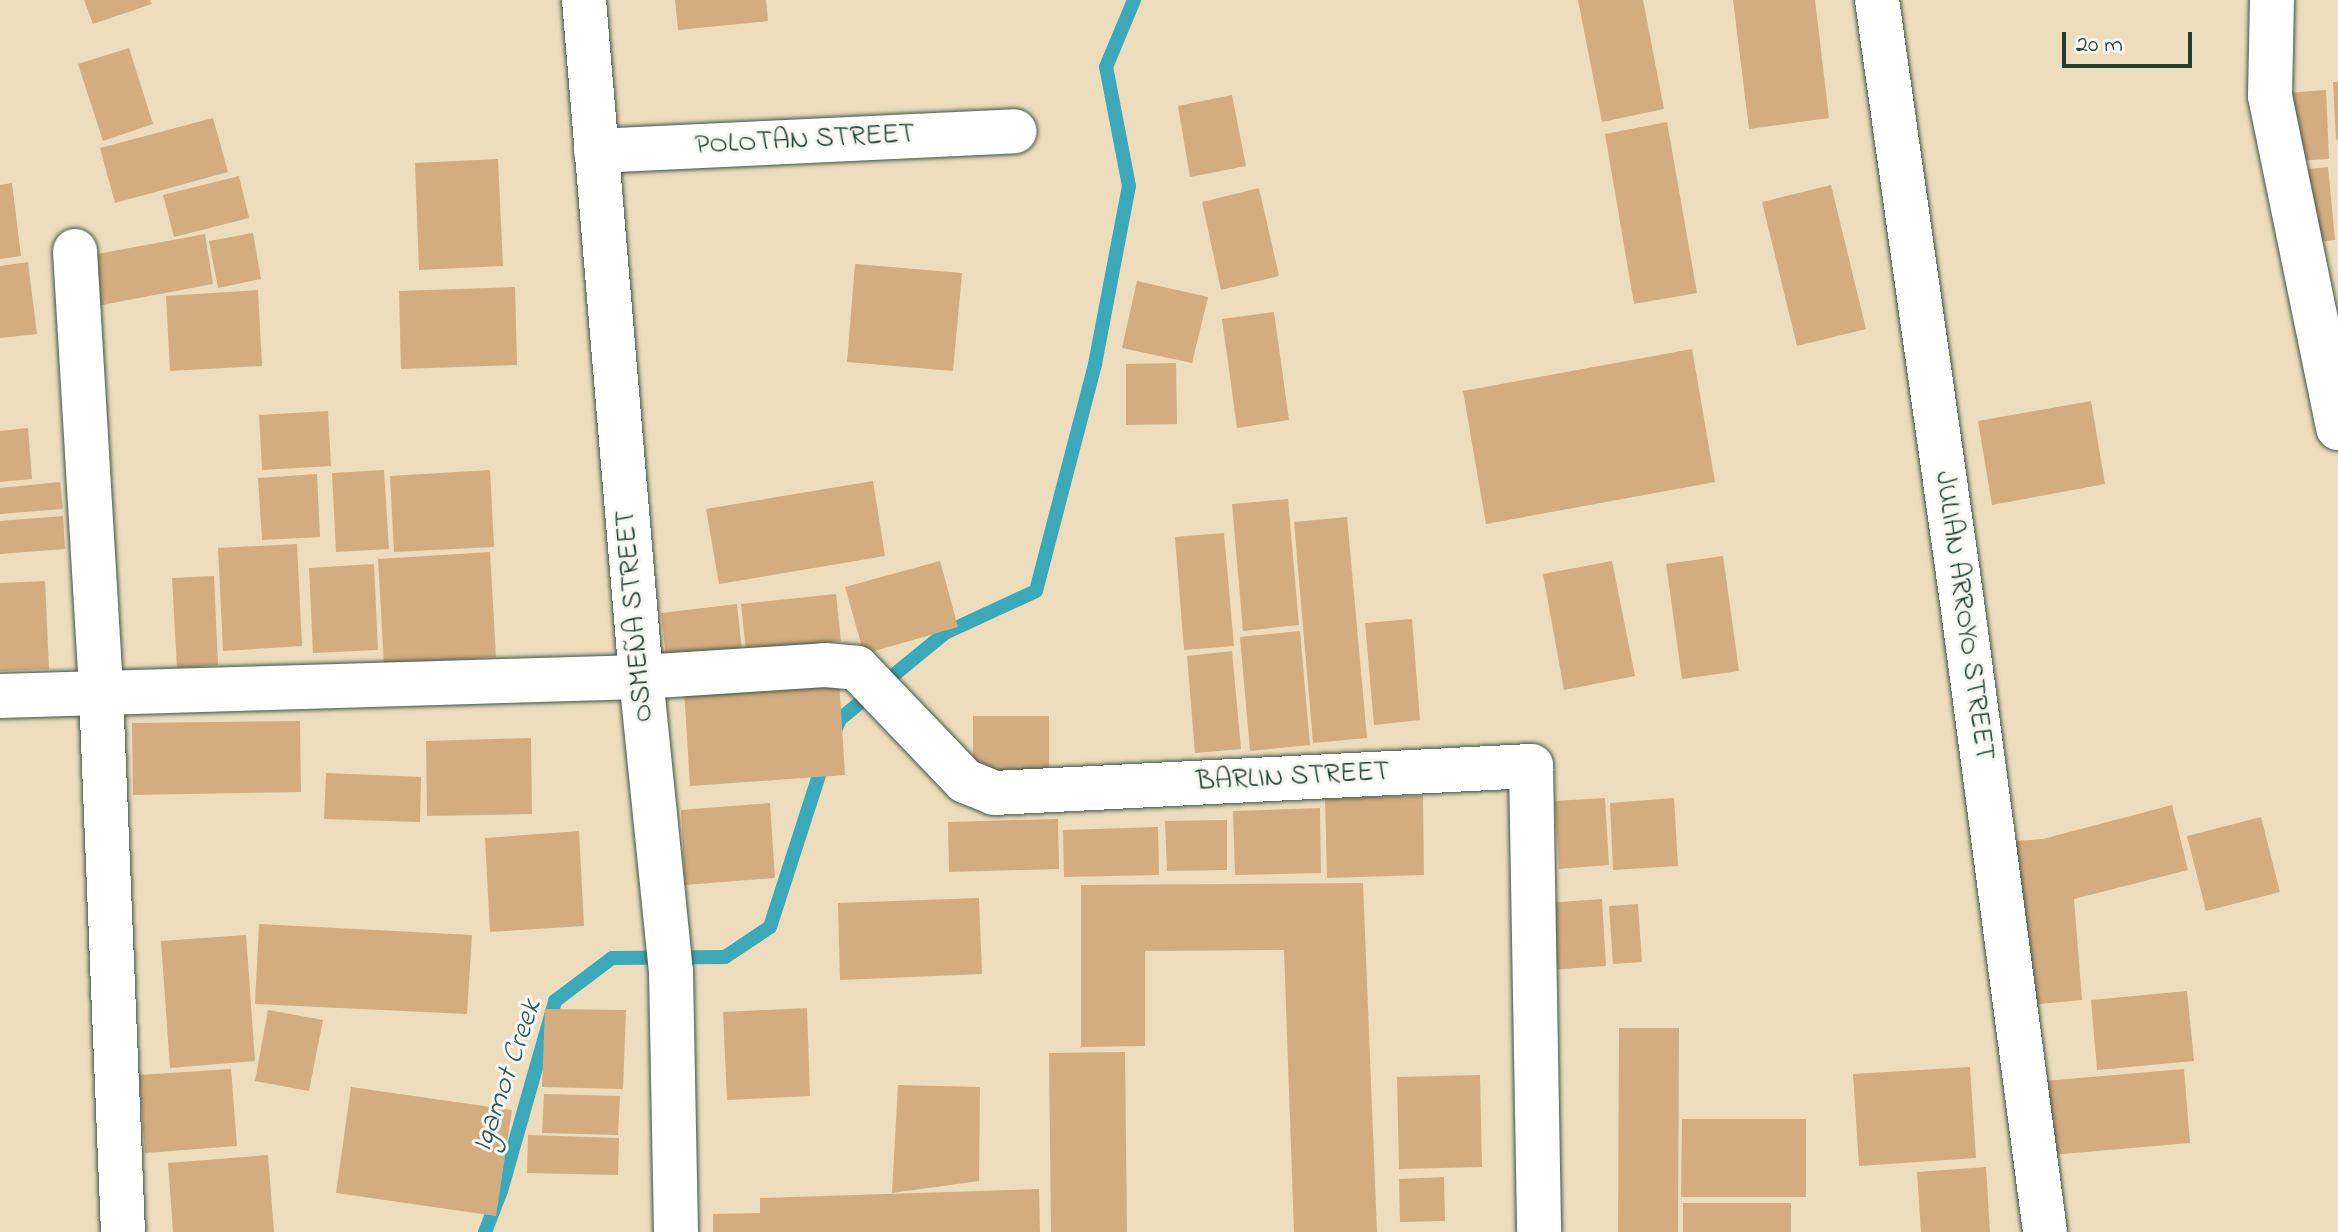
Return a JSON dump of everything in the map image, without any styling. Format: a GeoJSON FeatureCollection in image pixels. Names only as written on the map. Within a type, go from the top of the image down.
{"type":"FeatureCollection","features":[{"type":"Feature","properties":{"kind":"street","name":"OSMEÑA STREET"},"geometry":{"type":"LineString","coordinates":[[584,0],[641,677],[669,954],[676,1232]]}},
{"type":"Feature","properties":{"kind":"street","name":"JULIAN ARROYO STREET"},"geometry":{"type":"LineString","coordinates":[[1877,0],[1964,617],[2045,1232]]}},
{"type":"Feature","properties":{"kind":"street"},"geometry":{"type":"LineString","coordinates":[[2272,0],[2270,96],[2338,428]]}},
{"type":"Feature","properties":{"kind":"street","name":"POLOTAN STREET"},"geometry":{"type":"LineString","coordinates":[[596,151],[1015,131]]}},
{"type":"Feature","properties":{"kind":"street"},"geometry":{"type":"LineString","coordinates":[[75,251],[101,692],[123,1232]]}},
{"type":"Feature","properties":{"kind":"street","name":"BARLIN STREET"},"geometry":{"type":"LineString","coordinates":[[0,696],[641,677],[825,665],[857,668],[965,781],[994,793],[1531,766],[1539,1232]]}},
{"type":"Feature","properties":{"kind":"building"},"geometry":{"type":"Polygon","coordinates":[[[84,0],[150,0],[152,4],[93,24],[84,0]]]}},
{"type":"Feature","properties":{"kind":"building"},"geometry":{"type":"Polygon","coordinates":[[[675,0],[766,0],[768,21],[678,30],[675,0]]]}},
{"type":"Feature","properties":{"kind":"building"},"geometry":{"type":"Polygon","coordinates":[[[1578,0],[1643,0],[1664,109],[1602,122],[1578,0]]]}},
{"type":"Feature","properties":{"kind":"building"},"geometry":{"type":"Polygon","coordinates":[[[1733,0],[1815,0],[1829,118],[1749,129],[1733,0]]]}},
{"type":"Feature","properties":{"kind":"building"},"geometry":{"type":"Polygon","coordinates":[[[129,48],[153,124],[103,141],[78,64],[129,48]]]}},
{"type":"Feature","properties":{"kind":"building"},"geometry":{"type":"Polygon","coordinates":[[[2333,82],[2338,82],[2336,140],[2333,82]]]}},
{"type":"Feature","properties":{"kind":"building"},"geometry":{"type":"Polygon","coordinates":[[[2326,90],[2329,159],[2276,162],[2273,94],[2326,90]]]}},
{"type":"Feature","properties":{"kind":"building"},"geometry":{"type":"Polygon","coordinates":[[[1232,95],[1246,166],[1190,177],[1178,106],[1232,95]]]}},
{"type":"Feature","properties":{"kind":"building"},"geometry":{"type":"Polygon","coordinates":[[[213,118],[228,172],[115,203],[100,148],[213,118]]]}},
{"type":"Feature","properties":{"kind":"building"},"geometry":{"type":"Polygon","coordinates":[[[1667,122],[1697,293],[1634,304],[1605,134],[1667,122]]]}},
{"type":"Feature","properties":{"kind":"building"},"geometry":{"type":"Polygon","coordinates":[[[498,159],[503,266],[419,270],[415,163],[498,159]]]}},
{"type":"Feature","properties":{"kind":"building"},"geometry":{"type":"Polygon","coordinates":[[[2328,167],[2335,240],[2284,246],[2277,172],[2328,167]]]}},
{"type":"Feature","properties":{"kind":"building"},"geometry":{"type":"Polygon","coordinates":[[[239,176],[249,218],[174,237],[163,195],[239,176]]]}},
{"type":"Feature","properties":{"kind":"building"},"geometry":{"type":"Polygon","coordinates":[[[12,183],[21,256],[0,259],[0,185],[12,183]]]}},
{"type":"Feature","properties":{"kind":"building"},"geometry":{"type":"Polygon","coordinates":[[[1831,185],[1866,329],[1797,346],[1762,202],[1831,185]]]}},
{"type":"Feature","properties":{"kind":"building"},"geometry":{"type":"Polygon","coordinates":[[[1259,188],[1279,276],[1221,290],[1202,202],[1259,188]]]}},
{"type":"Feature","properties":{"kind":"building"},"geometry":{"type":"Polygon","coordinates":[[[253,233],[261,279],[218,288],[209,241],[253,233]]]}},
{"type":"Feature","properties":{"kind":"building"},"geometry":{"type":"Polygon","coordinates":[[[205,234],[213,284],[86,308],[76,258],[205,234]]]}},
{"type":"Feature","properties":{"kind":"building"},"geometry":{"type":"Polygon","coordinates":[[[28,262],[37,334],[0,338],[0,266],[28,262]]]}},
{"type":"Feature","properties":{"kind":"building"},"geometry":{"type":"Polygon","coordinates":[[[855,264],[962,273],[953,371],[847,362],[855,264]]]}},
{"type":"Feature","properties":{"kind":"building"},"geometry":{"type":"Polygon","coordinates":[[[1137,281],[1208,297],[1192,363],[1122,348],[1137,281]]]}},
{"type":"Feature","properties":{"kind":"building"},"geometry":{"type":"Polygon","coordinates":[[[515,287],[517,365],[401,369],[399,291],[515,287]]]}},
{"type":"Feature","properties":{"kind":"building"},"geometry":{"type":"Polygon","coordinates":[[[258,290],[262,366],[170,371],[166,296],[258,290]]]}},
{"type":"Feature","properties":{"kind":"building"},"geometry":{"type":"Polygon","coordinates":[[[1274,312],[1289,420],[1237,428],[1222,319],[1274,312]]]}},
{"type":"Feature","properties":{"kind":"building"},"geometry":{"type":"Polygon","coordinates":[[[1692,349],[1715,482],[1486,524],[1463,391],[1692,349]]]}},
{"type":"Feature","properties":{"kind":"building"},"geometry":{"type":"Polygon","coordinates":[[[1176,363],[1177,424],[1126,425],[1126,364],[1176,363]]]}},
{"type":"Feature","properties":{"kind":"building"},"geometry":{"type":"Polygon","coordinates":[[[2091,401],[2105,484],[1992,505],[1978,421],[2091,401]]]}},
{"type":"Feature","properties":{"kind":"building"},"geometry":{"type":"Polygon","coordinates":[[[328,411],[331,466],[262,470],[259,415],[328,411]]]}},
{"type":"Feature","properties":{"kind":"building"},"geometry":{"type":"Polygon","coordinates":[[[28,428],[32,479],[0,482],[0,431],[28,428]]]}},
{"type":"Feature","properties":{"kind":"building"},"geometry":{"type":"Polygon","coordinates":[[[384,470],[389,549],[336,552],[332,473],[384,470]]]}},
{"type":"Feature","properties":{"kind":"building"},"geometry":{"type":"Polygon","coordinates":[[[490,470],[494,547],[394,552],[390,476],[490,470]]]}},
{"type":"Feature","properties":{"kind":"building"},"geometry":{"type":"Polygon","coordinates":[[[317,474],[320,537],[262,540],[258,478],[317,474]]]}},
{"type":"Feature","properties":{"kind":"building"},"geometry":{"type":"Polygon","coordinates":[[[873,481],[885,556],[719,584],[706,509],[873,481]]]}},
{"type":"Feature","properties":{"kind":"building"},"geometry":{"type":"Polygon","coordinates":[[[60,482],[63,509],[0,514],[0,488],[60,482]]]}},
{"type":"Feature","properties":{"kind":"building"},"geometry":{"type":"Polygon","coordinates":[[[1288,499],[1299,625],[1243,631],[1232,504],[1288,499]]]}},
{"type":"Feature","properties":{"kind":"building"},"geometry":{"type":"Polygon","coordinates":[[[63,516],[65,549],[0,554],[0,521],[63,516]]]}},
{"type":"Feature","properties":{"kind":"building"},"geometry":{"type":"Polygon","coordinates":[[[1347,517],[1367,738],[1313,743],[1294,522],[1347,517]]]}},
{"type":"Feature","properties":{"kind":"building"},"geometry":{"type":"Polygon","coordinates":[[[1224,533],[1234,646],[1184,650],[1175,537],[1224,533]]]}},
{"type":"Feature","properties":{"kind":"building"},"geometry":{"type":"Polygon","coordinates":[[[297,544],[302,646],[223,651],[218,548],[297,544]]]}},
{"type":"Feature","properties":{"kind":"building"},"geometry":{"type":"Polygon","coordinates":[[[490,552],[496,657],[384,664],[378,559],[490,552]]]}},
{"type":"Feature","properties":{"kind":"building"},"geometry":{"type":"Polygon","coordinates":[[[1723,556],[1739,671],[1682,679],[1666,564],[1723,556]]]}},
{"type":"Feature","properties":{"kind":"building"},"geometry":{"type":"Polygon","coordinates":[[[940,561],[958,627],[864,654],[845,587],[940,561]]]}},
{"type":"Feature","properties":{"kind":"building"},"geometry":{"type":"Polygon","coordinates":[[[1612,561],[1635,676],[1564,690],[1543,574],[1612,561]]]}},
{"type":"Feature","properties":{"kind":"building"},"geometry":{"type":"Polygon","coordinates":[[[374,564],[378,650],[313,653],[309,568],[374,564]]]}},
{"type":"Feature","properties":{"kind":"building"},"geometry":{"type":"Polygon","coordinates":[[[214,576],[218,665],[177,668],[172,578],[214,576]]]}},
{"type":"Feature","properties":{"kind":"building"},"geometry":{"type":"Polygon","coordinates":[[[45,581],[49,669],[0,671],[0,583],[45,581]]]}},
{"type":"Feature","properties":{"kind":"building"},"geometry":{"type":"Polygon","coordinates":[[[836,594],[841,641],[746,652],[741,604],[836,594]]]}},
{"type":"Feature","properties":{"kind":"building"},"geometry":{"type":"Polygon","coordinates":[[[737,604],[742,650],[666,658],[661,613],[737,604]]]}},
{"type":"Feature","properties":{"kind":"building"},"geometry":{"type":"Polygon","coordinates":[[[1412,619],[1420,720],[1374,725],[1365,623],[1412,619]]]}},
{"type":"Feature","properties":{"kind":"building"},"geometry":{"type":"Polygon","coordinates":[[[1300,631],[1310,745],[1250,751],[1240,637],[1300,631]]]}},
{"type":"Feature","properties":{"kind":"building"},"geometry":{"type":"Polygon","coordinates":[[[1232,651],[1241,749],[1195,753],[1187,656],[1232,651]]]}},
{"type":"Feature","properties":{"kind":"building"},"geometry":{"type":"Polygon","coordinates":[[[839,680],[845,775],[690,786],[684,690],[839,680]]]}},
{"type":"Feature","properties":{"kind":"building"},"geometry":{"type":"Polygon","coordinates":[[[973,716],[1049,716],[1049,775],[973,775],[973,716]]]}},
{"type":"Feature","properties":{"kind":"building"},"geometry":{"type":"Polygon","coordinates":[[[300,721],[301,792],[133,795],[132,723],[300,721]]]}},
{"type":"Feature","properties":{"kind":"building"},"geometry":{"type":"Polygon","coordinates":[[[531,738],[532,814],[427,816],[426,741],[531,738]]]}},
{"type":"Feature","properties":{"kind":"building"},"geometry":{"type":"Polygon","coordinates":[[[326,773],[421,777],[420,822],[324,819],[326,773]]]}},
{"type":"Feature","properties":{"kind":"building"},"geometry":{"type":"Polygon","coordinates":[[[1423,796],[1424,875],[1327,878],[1325,798],[1423,796]]]}},
{"type":"Feature","properties":{"kind":"building"},"geometry":{"type":"Polygon","coordinates":[[[1605,798],[1609,865],[1559,869],[1555,801],[1605,798]]]}},
{"type":"Feature","properties":{"kind":"building"},"geometry":{"type":"Polygon","coordinates":[[[1674,798],[1678,866],[1613,870],[1610,803],[1674,798]]]}},
{"type":"Feature","properties":{"kind":"building"},"geometry":{"type":"Polygon","coordinates":[[[770,803],[775,878],[685,885],[681,810],[770,803]]]}},
{"type":"Feature","properties":{"kind":"building"},"geometry":{"type":"Polygon","coordinates":[[[2172,805],[2188,870],[2074,899],[2082,1000],[2029,1005],[2015,841],[2043,839],[2172,805]]]}},
{"type":"Feature","properties":{"kind":"building"},"geometry":{"type":"Polygon","coordinates":[[[1320,808],[1321,873],[1235,875],[1233,811],[1320,808]]]}},
{"type":"Feature","properties":{"kind":"building"},"geometry":{"type":"Polygon","coordinates":[[[2261,817],[2280,892],[2206,911],[2187,836],[2261,817]]]}},
{"type":"Feature","properties":{"kind":"building"},"geometry":{"type":"Polygon","coordinates":[[[1058,819],[1059,869],[949,872],[948,822],[1058,819]]]}},
{"type":"Feature","properties":{"kind":"building"},"geometry":{"type":"Polygon","coordinates":[[[1227,820],[1227,870],[1167,871],[1165,821],[1227,820]]]}},
{"type":"Feature","properties":{"kind":"building"},"geometry":{"type":"Polygon","coordinates":[[[1158,827],[1159,875],[1064,877],[1063,830],[1158,827]]]}},
{"type":"Feature","properties":{"kind":"building"},"geometry":{"type":"Polygon","coordinates":[[[579,831],[584,926],[490,932],[485,838],[579,831]]]}},
{"type":"Feature","properties":{"kind":"building"},"geometry":{"type":"Polygon","coordinates":[[[1363,883],[1377,1232],[1294,1232],[1284,950],[1145,951],[1145,1046],[1081,1047],[1081,885],[1363,883]]]}},
{"type":"Feature","properties":{"kind":"building"},"geometry":{"type":"Polygon","coordinates":[[[979,898],[982,974],[840,980],[838,903],[979,898]]]}},
{"type":"Feature","properties":{"kind":"building"},"geometry":{"type":"Polygon","coordinates":[[[1602,899],[1606,966],[1550,970],[1546,903],[1602,899]]]}},
{"type":"Feature","properties":{"kind":"building"},"geometry":{"type":"Polygon","coordinates":[[[1638,904],[1642,962],[1613,964],[1609,906],[1638,904]]]}},
{"type":"Feature","properties":{"kind":"building"},"geometry":{"type":"Polygon","coordinates":[[[259,924],[472,935],[467,1014],[255,1004],[259,924]]]}},
{"type":"Feature","properties":{"kind":"building"},"geometry":{"type":"Polygon","coordinates":[[[246,935],[255,1061],[170,1068],[161,941],[246,935]]]}},
{"type":"Feature","properties":{"kind":"building"},"geometry":{"type":"Polygon","coordinates":[[[2187,991],[2194,1061],[2097,1070],[2091,1000],[2187,991]]]}},
{"type":"Feature","properties":{"kind":"building"},"geometry":{"type":"Polygon","coordinates":[[[807,1008],[810,1096],[727,1100],[723,1012],[807,1008]]]}},
{"type":"Feature","properties":{"kind":"building"},"geometry":{"type":"Polygon","coordinates":[[[545,1009],[626,1010],[623,1089],[542,1087],[545,1009]]]}},
{"type":"Feature","properties":{"kind":"building"},"geometry":{"type":"Polygon","coordinates":[[[268,1010],[323,1020],[309,1091],[255,1081],[268,1010]]]}},
{"type":"Feature","properties":{"kind":"building"},"geometry":{"type":"Polygon","coordinates":[[[1619,1028],[1679,1028],[1678,1232],[1618,1232],[1619,1028]]]}},
{"type":"Feature","properties":{"kind":"building"},"geometry":{"type":"Polygon","coordinates":[[[1125,1052],[1127,1232],[1051,1232],[1049,1053],[1125,1052]]]}},
{"type":"Feature","properties":{"kind":"building"},"geometry":{"type":"Polygon","coordinates":[[[1970,1067],[1976,1158],[1859,1166],[1853,1074],[1970,1067]]]}},
{"type":"Feature","properties":{"kind":"building"},"geometry":{"type":"Polygon","coordinates":[[[231,1069],[237,1146],[145,1153],[139,1075],[231,1069]]]}},
{"type":"Feature","properties":{"kind":"building"},"geometry":{"type":"Polygon","coordinates":[[[2184,1069],[2190,1143],[2051,1155],[2044,1081],[2184,1069]]]}},
{"type":"Feature","properties":{"kind":"building"},"geometry":{"type":"Polygon","coordinates":[[[1480,1075],[1482,1167],[1399,1169],[1397,1077],[1480,1075]]]}},
{"type":"Feature","properties":{"kind":"building"},"geometry":{"type":"Polygon","coordinates":[[[898,1085],[980,1087],[979,1181],[892,1193],[898,1085]]]}},
{"type":"Feature","properties":{"kind":"building"},"geometry":{"type":"Polygon","coordinates":[[[351,1087],[512,1110],[496,1216],[336,1193],[351,1087]]]}},
{"type":"Feature","properties":{"kind":"building"},"geometry":{"type":"Polygon","coordinates":[[[544,1094],[620,1096],[618,1135],[542,1133],[544,1094]]]}},
{"type":"Feature","properties":{"kind":"building"},"geometry":{"type":"Polygon","coordinates":[[[1682,1119],[1806,1119],[1806,1197],[1681,1197],[1682,1119]]]}},
{"type":"Feature","properties":{"kind":"building"},"geometry":{"type":"Polygon","coordinates":[[[528,1135],[619,1138],[618,1175],[527,1173],[528,1135]]]}},
{"type":"Feature","properties":{"kind":"building"},"geometry":{"type":"Polygon","coordinates":[[[268,1155],[274,1232],[173,1232],[168,1163],[268,1155]]]}},
{"type":"Feature","properties":{"kind":"building"},"geometry":{"type":"Polygon","coordinates":[[[1986,1167],[1990,1232],[1921,1232],[1917,1172],[1986,1167]]]}},
{"type":"Feature","properties":{"kind":"building"},"geometry":{"type":"Polygon","coordinates":[[[1444,1177],[1445,1221],[1400,1222],[1399,1179],[1444,1177]]]}},
{"type":"Feature","properties":{"kind":"building"},"geometry":{"type":"Polygon","coordinates":[[[1039,1189],[1040,1232],[713,1232],[713,1214],[760,1213],[760,1198],[1039,1189]]]}},
{"type":"Feature","properties":{"kind":"building"},"geometry":{"type":"Polygon","coordinates":[[[1683,1203],[1791,1203],[1791,1232],[1683,1232],[1683,1203]]]}},
{"type":"Feature","properties":{"kind":"waterway"},"geometry":{"type":"LineString","coordinates":[[834,733],[840,719],[945,633],[1036,591],[1095,364],[1129,186],[1106,67],[1134,0]]}},
{"type":"Feature","properties":{"kind":"waterway","name":"Igamot Creek"},"geometry":{"type":"LineString","coordinates":[[485,1232],[501,1191],[555,1001],[612,958],[725,957],[770,927],[824,760]]}}]}
